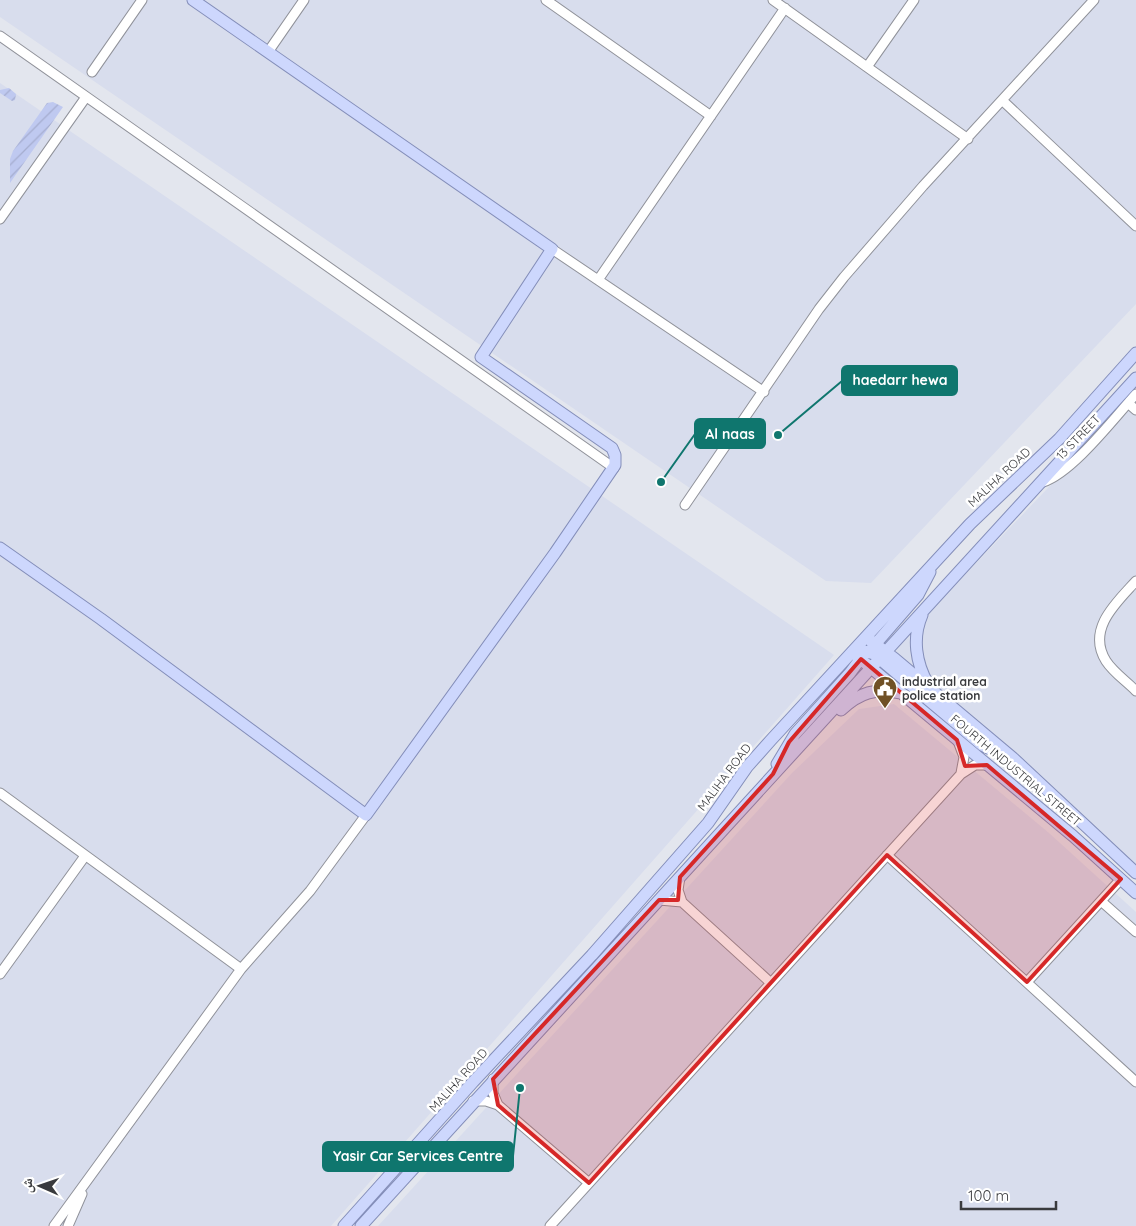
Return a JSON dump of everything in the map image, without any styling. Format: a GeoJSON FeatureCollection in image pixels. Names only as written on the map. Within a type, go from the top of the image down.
{"type":"FeatureCollection","features":[{"type":"Feature","properties":{"kind":"main road"},"geometry":{"type":"LineString","coordinates":[[0,548],[101,619],[366,815],[614,468],[616,458],[612,448],[481,357],[552,249],[193,0]]}},
{"type":"Feature","properties":{"kind":"main road","name":"MALIHA ROAD"},"geometry":{"type":"LineString","coordinates":[[361,1226],[493,1079],[819,724],[869,651],[932,567],[986,507],[1058,439],[1136,353]]}},
{"type":"Feature","properties":{"kind":"main road","name":"MALIHA ROAD"},"geometry":{"type":"LineString","coordinates":[[344,1226],[473,1082],[592,956],[703,829],[760,751],[869,651],[924,610],[1136,378]]}},
{"type":"Feature","properties":{"kind":"main road"},"geometry":{"type":"LineString","coordinates":[[924,610],[917,632],[917,653],[921,671],[930,688]]}},
{"type":"Feature","properties":{"kind":"main road"},"geometry":{"type":"LineString","coordinates":[[773,774],[784,750],[795,734],[869,651],[982,745],[997,754],[1014,759]]}},
{"type":"Feature","properties":{"kind":"main road","name":"FOURTH INDUSTRIAL STREET"},"geometry":{"type":"LineString","coordinates":[[869,651],[930,688],[1014,759],[1136,872]]}},
{"type":"Feature","properties":{"kind":"main road","name":"FOURTH INDUSTRIAL STREET"},"geometry":{"type":"LineString","coordinates":[[869,651],[902,693],[986,765],[1074,836],[1136,893]]}},
{"type":"Feature","properties":{"kind":"main road"},"geometry":{"type":"LineString","coordinates":[[819,724],[830,720],[854,698],[865,692],[883,690],[902,693]]}},
{"type":"Feature","properties":{"kind":"street"},"geometry":{"type":"LineString","coordinates":[[92,72],[142,0]]}},
{"type":"Feature","properties":{"kind":"street"},"geometry":{"type":"LineString","coordinates":[[268,52],[304,0]]}},
{"type":"Feature","properties":{"kind":"street"},"geometry":{"type":"LineString","coordinates":[[546,0],[710,116]]}},
{"type":"Feature","properties":{"kind":"street"},"geometry":{"type":"LineString","coordinates":[[773,0],[968,139]]}},
{"type":"Feature","properties":{"kind":"street"},"geometry":{"type":"LineString","coordinates":[[867,67],[914,0]]}},
{"type":"Feature","properties":{"kind":"street"},"geometry":{"type":"LineString","coordinates":[[685,505],[844,277],[923,186],[1004,101],[1094,0]]}},
{"type":"Feature","properties":{"kind":"street"},"geometry":{"type":"LineString","coordinates":[[598,280],[785,8]]}},
{"type":"Feature","properties":{"kind":"street"},"geometry":{"type":"LineString","coordinates":[[0,36],[614,468]]}},
{"type":"Feature","properties":{"kind":"street"},"geometry":{"type":"LineString","coordinates":[[0,219],[86,97]]}},
{"type":"Feature","properties":{"kind":"street"},"geometry":{"type":"LineString","coordinates":[[1004,101],[1136,226]]}},
{"type":"Feature","properties":{"kind":"street"},"geometry":{"type":"LineString","coordinates":[[552,249],[764,392]]}},
{"type":"Feature","properties":{"kind":"street","name":"13 STREET"},"geometry":{"type":"LineString","coordinates":[[1040,483],[1055,477],[1066,468],[1136,394]]}},
{"type":"Feature","properties":{"kind":"street"},"geometry":{"type":"LineString","coordinates":[[1128,402],[1136,410]]}},
{"type":"Feature","properties":{"kind":"street"},"geometry":{"type":"LineString","coordinates":[[1135,686],[1105,660],[1100,636],[1107,614],[1136,581]]}},
{"type":"Feature","properties":{"kind":"street"},"geometry":{"type":"LineString","coordinates":[[958,740],[964,757],[961,774]]}},
{"type":"Feature","properties":{"kind":"street"},"geometry":{"type":"LineString","coordinates":[[550,1226],[961,774],[975,765],[986,765]]}},
{"type":"Feature","properties":{"kind":"street"},"geometry":{"type":"LineString","coordinates":[[0,793],[241,969]]}},
{"type":"Feature","properties":{"kind":"street"},"geometry":{"type":"LineString","coordinates":[[54,1226],[85,1187],[241,969],[310,891],[366,815]]}},
{"type":"Feature","properties":{"kind":"street"},"geometry":{"type":"LineString","coordinates":[[887,855],[1136,1082]]}},
{"type":"Feature","properties":{"kind":"street"},"geometry":{"type":"LineString","coordinates":[[0,974],[86,856]]}},
{"type":"Feature","properties":{"kind":"street"},"geometry":{"type":"LineString","coordinates":[[680,877],[678,890],[682,902],[770,983]]}},
{"type":"Feature","properties":{"kind":"street"},"geometry":{"type":"LineString","coordinates":[[1027,982],[1121,879]]}},
{"type":"Feature","properties":{"kind":"street"},"geometry":{"type":"LineString","coordinates":[[659,900],[682,902]]}},
{"type":"Feature","properties":{"kind":"street"},"geometry":{"type":"LineString","coordinates":[[1101,901],[1136,932]]}},
{"type":"Feature","properties":{"kind":"street"},"geometry":{"type":"LineString","coordinates":[[493,1079],[493,1093],[498,1106]]}},
{"type":"Feature","properties":{"kind":"street"},"geometry":{"type":"LineString","coordinates":[[473,1101],[486,1101],[498,1106],[589,1183]]}},
{"type":"Feature","properties":{"kind":"street"},"geometry":{"type":"LineString","coordinates":[[68,1226],[85,1187]]}},
{"type":"Feature","properties":{"kind":"highlighted area"},"geometry":{"type":"Polygon","coordinates":[[[861,659],[957,740],[965,766],[987,765],[1121,879],[1027,982],[887,855],[589,1183],[498,1105],[493,1079],[659,900],[678,900],[680,877],[773,774],[789,742],[861,659]]]}},
{"type":"Feature","properties":{"kind":"shaded area"},"geometry":{"type":"Polygon","coordinates":[[[0,0],[1136,0],[1136,304],[871,583],[826,581],[0,17],[0,0]]]}},
{"type":"Feature","properties":{"kind":"shaded area"},"geometry":{"type":"Polygon","coordinates":[[[0,83],[834,655],[331,1226],[0,1226],[0,83]]]}},
{"type":"Feature","properties":{"kind":"shaded area"},"geometry":{"type":"Polygon","coordinates":[[[9,88],[16,94],[15,100],[12,101],[0,93],[0,90],[9,88]]]}},
{"type":"Feature","properties":{"kind":"shaded area"},"geometry":{"type":"Polygon","coordinates":[[[53,102],[63,107],[10,183],[10,159],[13,151],[47,103],[53,102]]]}},
{"type":"Feature","properties":{"kind":"shaded area"},"geometry":{"type":"Polygon","coordinates":[[[1136,396],[1136,874],[891,652],[1136,396]]]}},
{"type":"Feature","properties":{"kind":"shaded area"},"geometry":{"type":"Polygon","coordinates":[[[894,704],[1049,833],[1136,912],[1136,1226],[378,1226],[792,773],[859,709],[894,704]]]}},
{"type":"Feature","properties":{"kind":"place","name":"haedarr hewa"},"geometry":{"type":"Point","coordinates":[778,435]}},
{"type":"Feature","properties":{"kind":"place","name":"Al naas"},"geometry":{"type":"Point","coordinates":[661,482]}},
{"type":"Feature","properties":{"kind":"place","name":"industrial area police station"},"geometry":{"type":"Point","coordinates":[885,709]}},
{"type":"Feature","properties":{"kind":"place","name":"Yasir Car Services Centre"},"geometry":{"type":"Point","coordinates":[520,1088]}}]}
